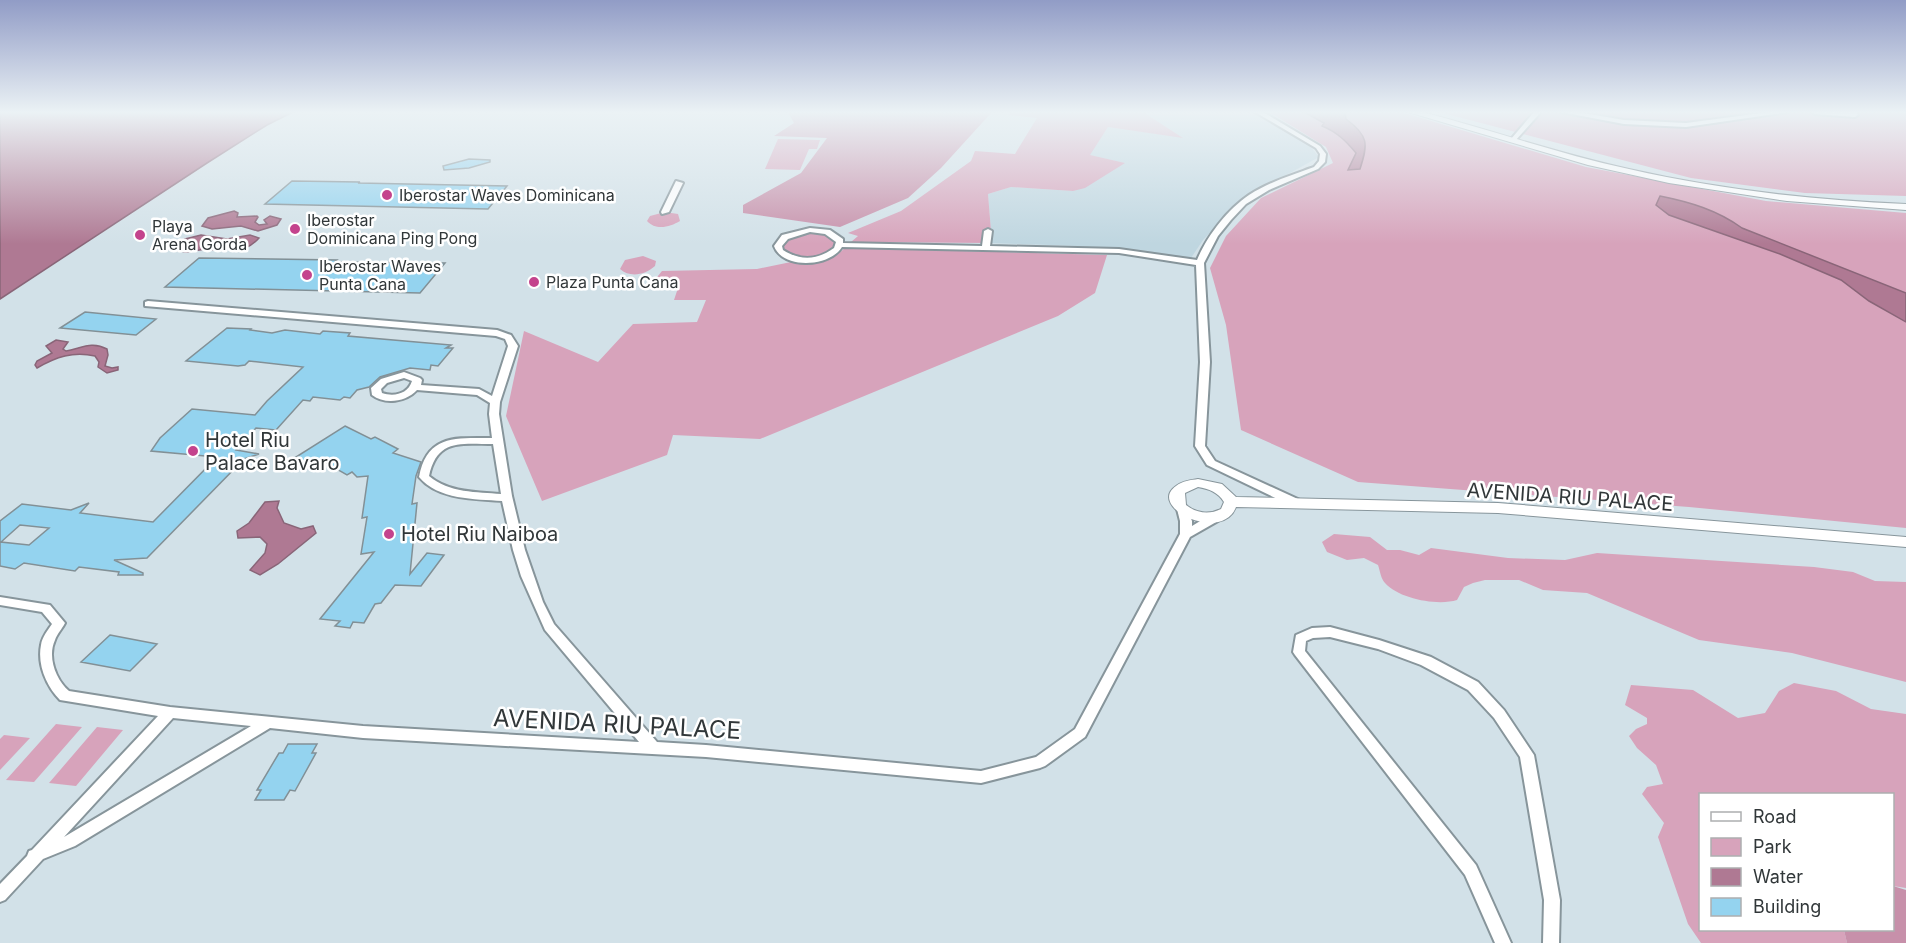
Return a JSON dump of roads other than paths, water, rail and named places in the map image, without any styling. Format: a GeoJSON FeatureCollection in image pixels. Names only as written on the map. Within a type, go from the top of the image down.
{"type":"FeatureCollection","features":[{"type":"Feature","properties":{"kind":"street"},"geometry":{"type":"LineString","coordinates":[[1297,504],[1211,463],[1200,446],[1205,362],[1200,263],[1210,240],[1250,198],[1316,168],[1322,162],[1323,156]]}},
{"type":"Feature","properties":{"kind":"street"},"geometry":{"type":"LineString","coordinates":[[1569,156],[1591,163],[1704,187],[1797,200],[1906,207]]}},
{"type":"Feature","properties":{"kind":"street"},"geometry":{"type":"LineString","coordinates":[[1581,156],[1705,183],[1788,194],[1906,201]]}},
{"type":"Feature","properties":{"kind":"street"},"geometry":{"type":"LineString","coordinates":[[665,212],[679,183]]}},
{"type":"Feature","properties":{"kind":"street"},"geometry":{"type":"LineString","coordinates":[[810,230],[833,234],[838,238],[840,245],[827,256],[810,260],[785,256],[778,246],[785,237],[810,230]]}},
{"type":"Feature","properties":{"kind":"street"},"geometry":{"type":"LineString","coordinates":[[986,248],[988,231]]}},
{"type":"Feature","properties":{"kind":"street"},"geometry":{"type":"LineString","coordinates":[[840,245],[1119,251],[1200,263]]}},
{"type":"Feature","properties":{"kind":"street"},"geometry":{"type":"LineString","coordinates":[[148,304],[497,333],[508,337],[513,346],[495,402],[494,414],[505,498],[524,571],[549,627],[653,748]]}},
{"type":"Feature","properties":{"kind":"street"},"geometry":{"type":"LineString","coordinates":[[415,387],[479,392],[495,402]]}},
{"type":"Feature","properties":{"kind":"street"},"geometry":{"type":"LineString","coordinates":[[498,441],[459,442],[441,446],[430,453],[426,459],[423,477],[438,487],[457,493],[505,498]]}},
{"type":"Feature","properties":{"kind":"street"},"geometry":{"type":"LineString","coordinates":[[1182,508],[1186,521],[1186,534],[1227,512],[1231,502],[1223,490],[1215,486],[1190,484],[1178,491],[1177,503],[1197,517],[1214,518]]}},
{"type":"Feature","properties":{"kind":"street","name":"AVENIDA RIU PALACE"},"geometry":{"type":"LineString","coordinates":[[1231,502],[1498,508],[1906,542]]}},
{"type":"Feature","properties":{"kind":"street","name":"AVENIDA RIU PALACE"},"geometry":{"type":"LineString","coordinates":[[0,601],[46,608],[58,623],[47,645],[48,663],[50,676],[65,696],[170,712],[363,732],[653,748],[838,762],[981,777],[1040,762],[1080,733],[1186,534]]}},
{"type":"Feature","properties":{"kind":"street"},"geometry":{"type":"LineString","coordinates":[[1503,943],[1471,870],[1299,652],[1300,638],[1312,633],[1330,632],[1426,661],[1473,686],[1499,714],[1527,754],[1552,900],[1551,943]]}},
{"type":"Feature","properties":{"kind":"street"},"geometry":{"type":"LineString","coordinates":[[0,895],[170,712]]}},
{"type":"Feature","properties":{"kind":"street"},"geometry":{"type":"LineString","coordinates":[[34,856],[70,841],[269,722]]}},
{"type":"Feature","properties":{"kind":"water"},"geometry":{"type":"Polygon","coordinates":[[[0,156],[218,156],[207,163],[0,299],[0,156]]]}},
{"type":"Feature","properties":{"kind":"water"},"geometry":{"type":"Polygon","coordinates":[[[1355,156],[1363,156],[1360,169],[1348,170],[1355,156]]]}},
{"type":"Feature","properties":{"kind":"water"},"geometry":{"type":"Polygon","coordinates":[[[1660,196],[1703,207],[1742,228],[1906,293],[1906,322],[1869,301],[1841,280],[1780,254],[1669,215],[1656,205],[1660,196]]]}},
{"type":"Feature","properties":{"kind":"water"},"geometry":{"type":"Polygon","coordinates":[[[234,211],[238,213],[237,217],[257,216],[255,222],[259,225],[267,224],[264,220],[270,216],[281,219],[277,225],[258,231],[241,226],[212,229],[202,226],[208,218],[234,211]]]}},
{"type":"Feature","properties":{"kind":"water"},"geometry":{"type":"Polygon","coordinates":[[[201,235],[227,239],[250,235],[259,238],[242,249],[230,248],[245,240],[215,250],[186,252],[175,250],[175,245],[185,239],[201,235]]]}},
{"type":"Feature","properties":{"kind":"water"},"geometry":{"type":"Polygon","coordinates":[[[56,340],[68,342],[63,349],[66,351],[92,345],[107,349],[105,366],[118,367],[118,370],[107,373],[98,367],[99,362],[95,356],[79,354],[58,358],[37,368],[35,365],[37,361],[52,353],[46,346],[56,340]]]}},
{"type":"Feature","properties":{"kind":"water"},"geometry":{"type":"Polygon","coordinates":[[[279,501],[277,508],[284,523],[301,529],[313,526],[316,533],[278,564],[260,575],[250,570],[265,553],[267,544],[260,537],[238,538],[237,531],[249,523],[265,502],[279,501]]]}},
{"type":"Feature","properties":{"kind":"place","name":"Iberostar Waves Dominicana"},"geometry":{"type":"Point","coordinates":[387,195]}},
{"type":"Feature","properties":{"kind":"place","name":"Iberostar Dominicana Ping Pong"},"geometry":{"type":"Point","coordinates":[295,229]}},
{"type":"Feature","properties":{"kind":"place","name":"Playa Arena Gorda"},"geometry":{"type":"Point","coordinates":[140,235]}},
{"type":"Feature","properties":{"kind":"place","name":"Iberostar Waves Punta Cana"},"geometry":{"type":"Point","coordinates":[307,275]}},
{"type":"Feature","properties":{"kind":"place","name":"Plaza Punta Cana"},"geometry":{"type":"Point","coordinates":[534,282]}},
{"type":"Feature","properties":{"kind":"place","name":"Hotel Riu Palace Bavaro"},"geometry":{"type":"Point","coordinates":[193,451]}},
{"type":"Feature","properties":{"kind":"place","name":"Hotel Riu Naiboa"},"geometry":{"type":"Point","coordinates":[389,534]}}]}
